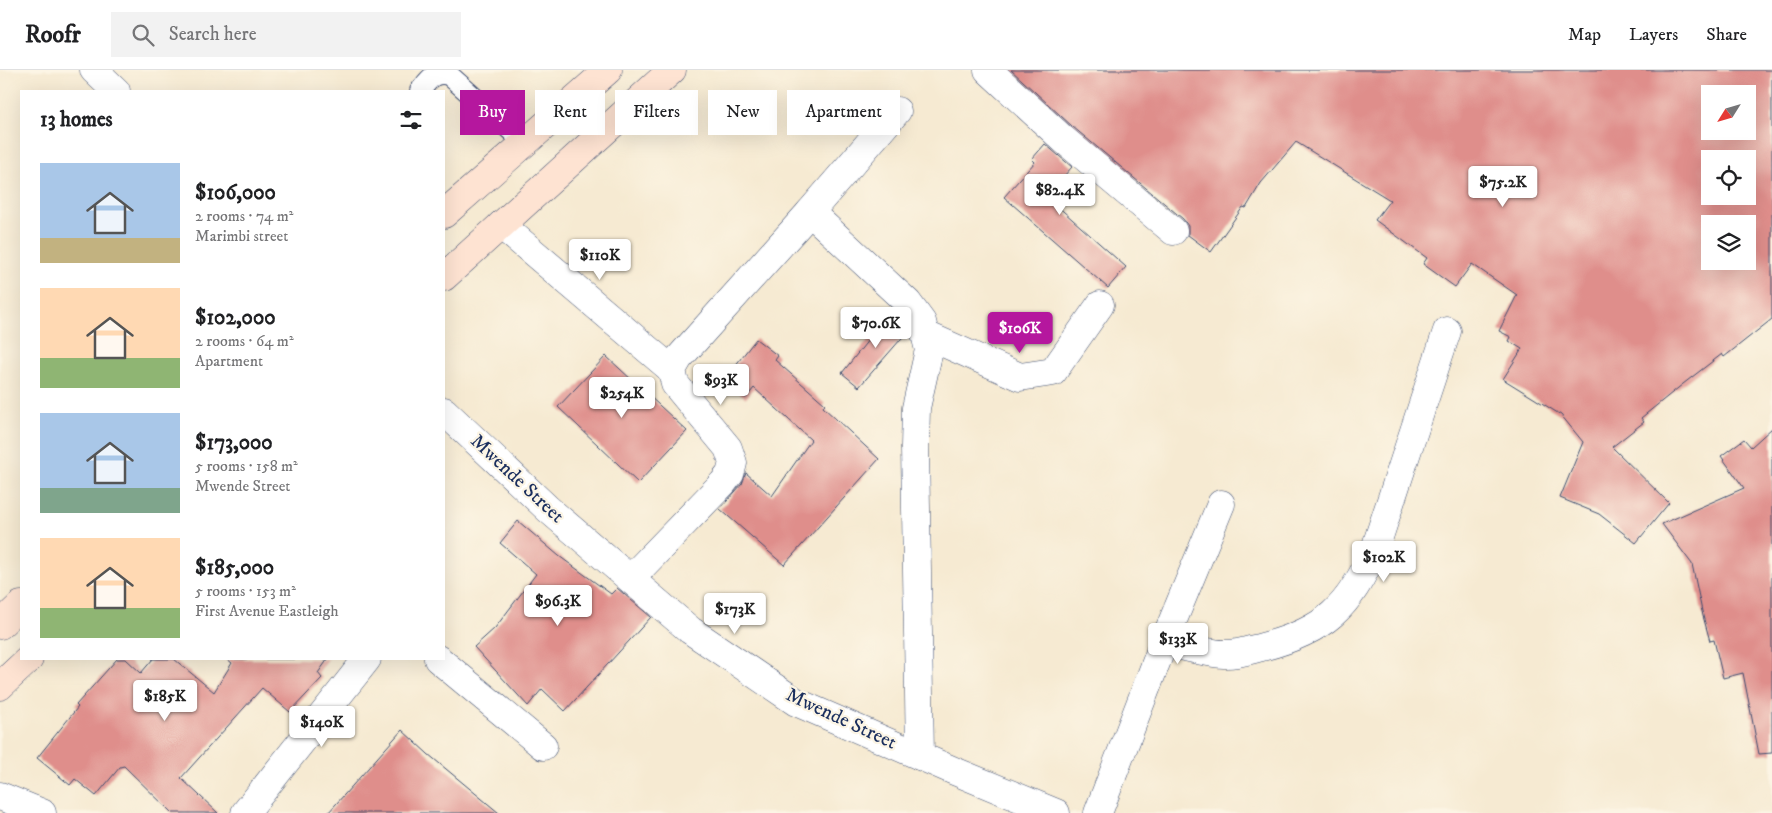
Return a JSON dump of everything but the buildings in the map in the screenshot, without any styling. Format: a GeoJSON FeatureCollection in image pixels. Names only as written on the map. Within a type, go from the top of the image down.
{"type":"FeatureCollection","features":[{"type":"Feature","properties":{"kind":"main road"},"geometry":{"type":"LineString","coordinates":[[445,211],[608,70]]}},
{"type":"Feature","properties":{"kind":"main road"},"geometry":{"type":"LineString","coordinates":[[445,275],[672,70]]}},
{"type":"Feature","properties":{"kind":"main road"},"geometry":{"type":"LineString","coordinates":[[0,625],[20,606]]}},
{"type":"Feature","properties":{"kind":"main road"},"geometry":{"type":"LineString","coordinates":[[0,686],[28,660]]}},
{"type":"Feature","properties":{"kind":"street"},"geometry":{"type":"LineString","coordinates":[[94,70],[115,90]]}},
{"type":"Feature","properties":{"kind":"street"},"geometry":{"type":"LineString","coordinates":[[988,70],[1063,139],[1173,231]]}},
{"type":"Feature","properties":{"kind":"street"},"geometry":{"type":"LineString","coordinates":[[672,370],[679,358],[810,212],[876,135]]}},
{"type":"Feature","properties":{"kind":"street"},"geometry":{"type":"LineString","coordinates":[[810,212],[908,303],[922,322],[926,335],[929,350],[916,408],[915,447],[920,756]]}},
{"type":"Feature","properties":{"kind":"street"},"geometry":{"type":"LineString","coordinates":[[501,225],[672,370],[675,384],[728,448],[733,463],[730,474],[630,579]]}},
{"type":"Feature","properties":{"kind":"street"},"geometry":{"type":"LineString","coordinates":[[926,335],[1020,377],[1053,372],[1100,305]]}},
{"type":"Feature","properties":{"kind":"street"},"geometry":{"type":"LineString","coordinates":[[1164,642],[1225,654],[1243,652],[1314,629],[1340,608],[1361,583],[1376,549],[1447,331]]}},
{"type":"Feature","properties":{"kind":"street","name":"Mwende Street"},"geometry":{"type":"LineString","coordinates":[[445,412],[548,509],[690,630],[796,702],[1056,813]]}},
{"type":"Feature","properties":{"kind":"street"},"geometry":{"type":"LineString","coordinates":[[1098,813],[1164,642],[1222,504]]}},
{"type":"Feature","properties":{"kind":"street"},"geometry":{"type":"LineString","coordinates":[[245,813],[366,660]]}},
{"type":"Feature","properties":{"kind":"street"},"geometry":{"type":"LineString","coordinates":[[439,660],[543,746]]}},
{"type":"Feature","properties":{"kind":"street"},"geometry":{"type":"LineString","coordinates":[[0,796],[42,813]]}},
{"type":"Feature","properties":{"kind":"lane"},"geometry":{"type":"LineString","coordinates":[[421,90],[433,75],[440,73],[449,75],[525,143]]}}]}
